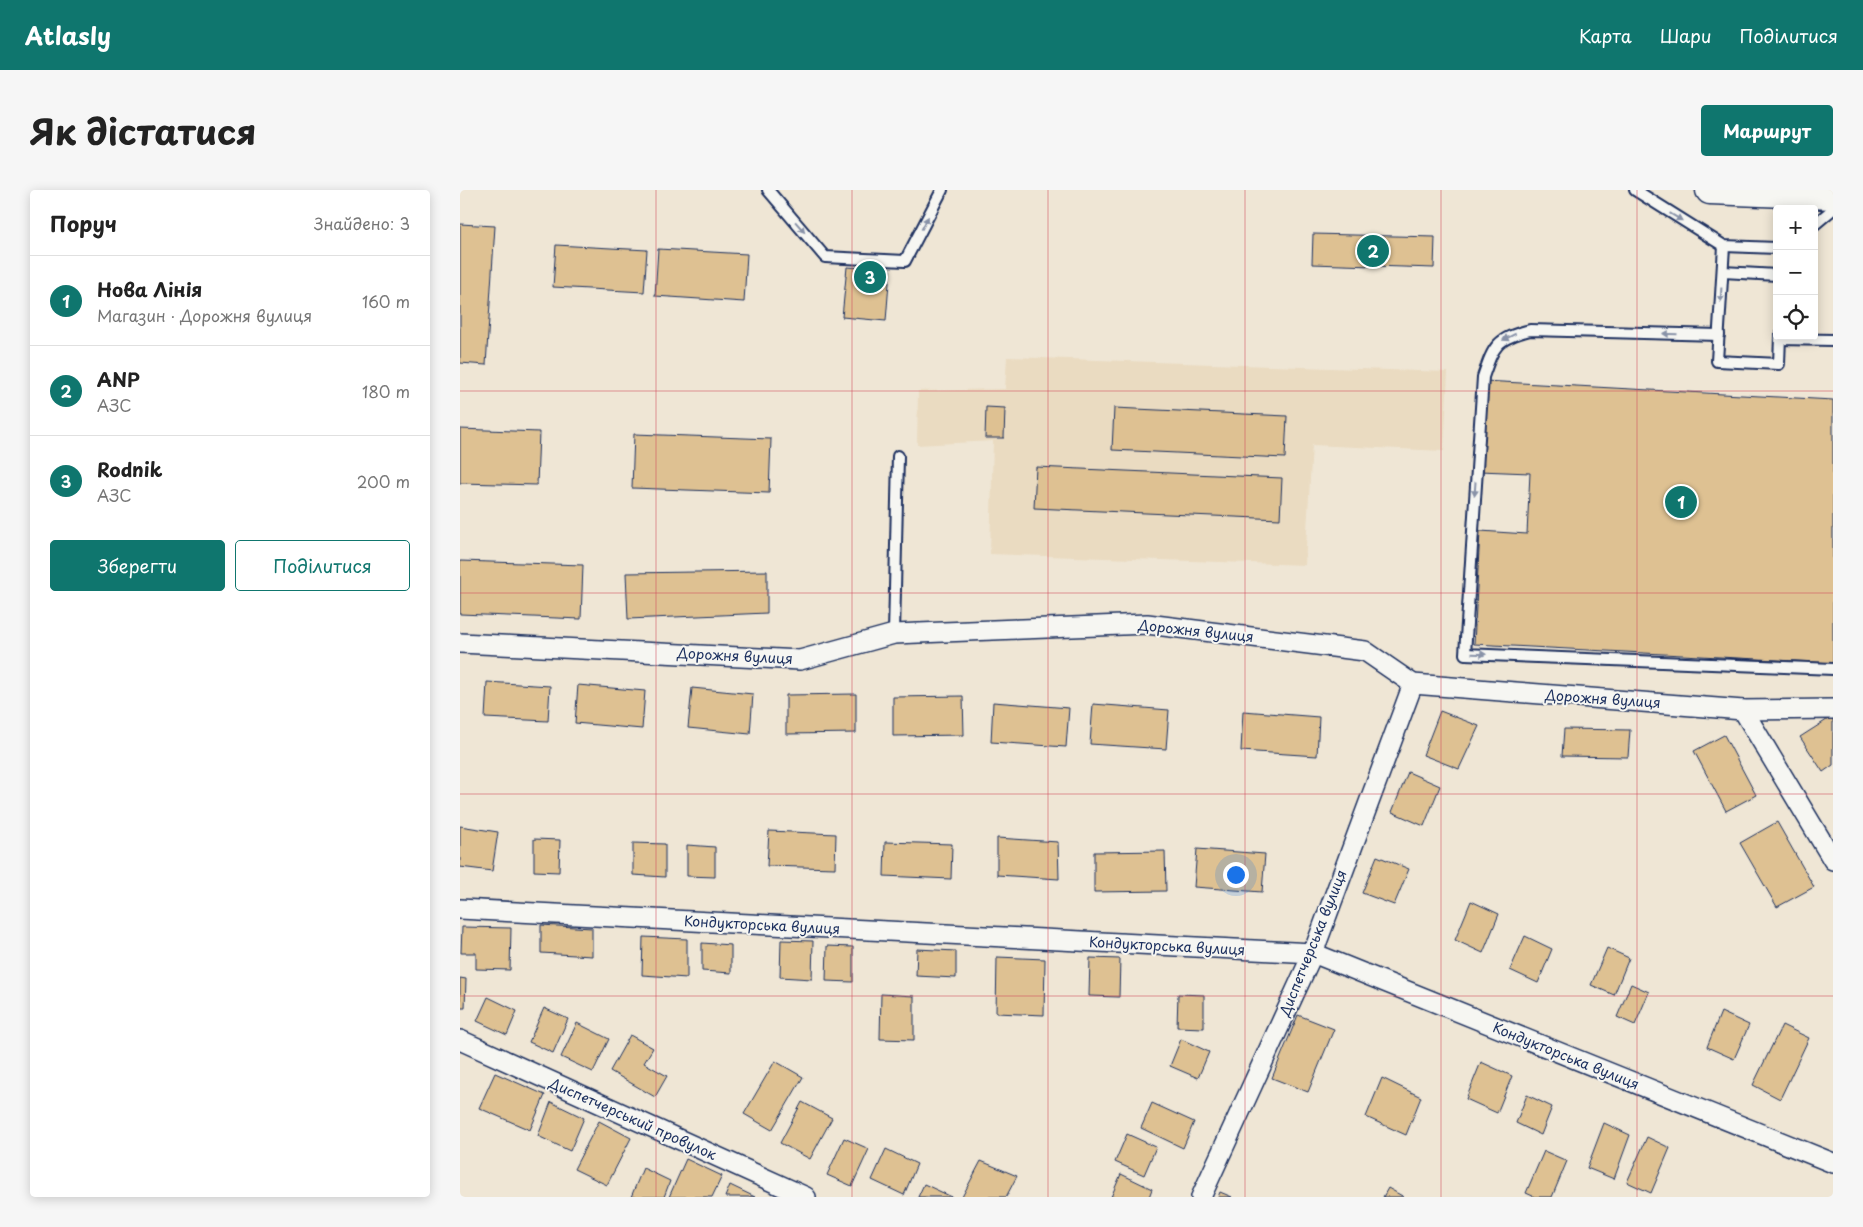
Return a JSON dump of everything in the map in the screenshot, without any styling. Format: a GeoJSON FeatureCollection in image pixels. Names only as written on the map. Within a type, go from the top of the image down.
{"type":"FeatureCollection","features":[{"type":"Feature","properties":{"kind":"main road"},"geometry":{"type":"LineString","coordinates":[[1710,190],[1833,195]]}},
{"type":"Feature","properties":{"kind":"street","name":"Дорожня вулиця"},"geometry":{"type":"LineString","coordinates":[[460,643],[800,660],[894,634],[1147,624],[1366,651],[1413,684],[1743,710],[1833,709]]}},
{"type":"Feature","properties":{"kind":"street","name":"Диспетчерська вулиця"},"geometry":{"type":"LineString","coordinates":[[1201,1197],[1313,953],[1413,684]]}},
{"type":"Feature","properties":{"kind":"street"},"geometry":{"type":"LineString","coordinates":[[1743,710],[1833,860]]}},
{"type":"Feature","properties":{"kind":"street","name":"Кондукторська вулиця"},"geometry":{"type":"LineString","coordinates":[[460,909],[1313,953],[1833,1163]]}},
{"type":"Feature","properties":{"kind":"street","name":"Диспетчерський провулок"},"geometry":{"type":"LineString","coordinates":[[460,1040],[806,1197]]}},
{"type":"Feature","properties":{"kind":"lane"},"geometry":{"type":"LineString","coordinates":[[768,190],[825,257],[904,261],[942,190]]}},
{"type":"Feature","properties":{"kind":"lane"},"geometry":{"type":"LineString","coordinates":[[1635,190],[1724,246],[1773,248]]}},
{"type":"Feature","properties":{"kind":"lane"},"geometry":{"type":"LineString","coordinates":[[1818,221],[1833,209]]}},
{"type":"Feature","properties":{"kind":"lane"},"geometry":{"type":"LineString","coordinates":[[1724,246],[1717,361],[1779,364],[1780,340]]}},
{"type":"Feature","properties":{"kind":"lane"},"geometry":{"type":"LineString","coordinates":[[1722,272],[1773,275]]}},
{"type":"Feature","properties":{"kind":"lane"},"geometry":{"type":"LineString","coordinates":[[1719,335],[1530,330],[1507,336],[1492,351],[1483,377],[1465,654],[1833,669]]}},
{"type":"Feature","properties":{"kind":"lane"},"geometry":{"type":"LineString","coordinates":[[1818,339],[1833,340]]}},
{"type":"Feature","properties":{"kind":"lane"},"geometry":{"type":"LineString","coordinates":[[894,634],[898,456]]}},
{"type":"Feature","properties":{"kind":"shaded area"},"geometry":{"type":"Polygon","coordinates":[[[1007,357],[1448,372],[1444,451],[1312,445],[1305,565],[990,554],[993,441],[917,445],[918,391],[1005,389],[1007,357]]]}},
{"type":"Feature","properties":{"kind":"building"},"geometry":{"type":"Polygon","coordinates":[[[460,224],[495,226],[486,365],[460,363],[460,224]]]}},
{"type":"Feature","properties":{"kind":"building"},"geometry":{"type":"Polygon","coordinates":[[[1313,234],[1435,237],[1434,268],[1312,264],[1313,234]]]}},
{"type":"Feature","properties":{"kind":"building"},"geometry":{"type":"Polygon","coordinates":[[[556,245],[647,250],[644,292],[553,287],[556,245]]]}},
{"type":"Feature","properties":{"kind":"building"},"geometry":{"type":"Polygon","coordinates":[[[658,249],[747,254],[744,302],[655,296],[658,249]]]}},
{"type":"Feature","properties":{"kind":"building"},"geometry":{"type":"Polygon","coordinates":[[[847,267],[890,270],[886,321],[842,317],[847,267]]]}},
{"type":"Feature","properties":{"kind":"building"},"geometry":{"type":"Polygon","coordinates":[[[1484,381],[1833,400],[1833,663],[1474,644],[1480,531],[1527,534],[1530,473],[1479,471],[1484,381]]]}},
{"type":"Feature","properties":{"kind":"building"},"geometry":{"type":"Polygon","coordinates":[[[986,407],[1005,408],[1004,438],[985,438],[986,407]]]}},
{"type":"Feature","properties":{"kind":"building"},"geometry":{"type":"Polygon","coordinates":[[[1114,408],[1287,416],[1285,458],[1112,450],[1114,408]]]}},
{"type":"Feature","properties":{"kind":"building"},"geometry":{"type":"Polygon","coordinates":[[[460,429],[539,432],[537,485],[460,483],[460,429]]]}},
{"type":"Feature","properties":{"kind":"building"},"geometry":{"type":"Polygon","coordinates":[[[634,434],[771,439],[769,493],[632,488],[634,434]]]}},
{"type":"Feature","properties":{"kind":"building"},"geometry":{"type":"Polygon","coordinates":[[[1036,467],[1282,478],[1280,519],[1034,508],[1036,467]]]}},
{"type":"Feature","properties":{"kind":"building"},"geometry":{"type":"Polygon","coordinates":[[[460,561],[583,565],[581,619],[460,614],[460,561]]]}},
{"type":"Feature","properties":{"kind":"building"},"geometry":{"type":"Polygon","coordinates":[[[767,571],[767,613],[628,619],[626,573],[767,571]]]}},
{"type":"Feature","properties":{"kind":"building"},"geometry":{"type":"Polygon","coordinates":[[[487,682],[550,686],[548,721],[485,718],[487,682]]]}},
{"type":"Feature","properties":{"kind":"building"},"geometry":{"type":"Polygon","coordinates":[[[578,685],[645,691],[642,729],[575,723],[578,685]]]}},
{"type":"Feature","properties":{"kind":"building"},"geometry":{"type":"Polygon","coordinates":[[[692,688],[753,694],[750,734],[688,728],[692,688]]]}},
{"type":"Feature","properties":{"kind":"building"},"geometry":{"type":"Polygon","coordinates":[[[856,694],[856,733],[786,734],[786,695],[856,694]]]}},
{"type":"Feature","properties":{"kind":"building"},"geometry":{"type":"Polygon","coordinates":[[[963,696],[964,735],[893,736],[893,697],[963,696]]]}},
{"type":"Feature","properties":{"kind":"building"},"geometry":{"type":"Polygon","coordinates":[[[993,702],[1069,708],[1066,747],[991,742],[993,702]]]}},
{"type":"Feature","properties":{"kind":"building"},"geometry":{"type":"Polygon","coordinates":[[[1093,704],[1169,710],[1166,749],[1090,744],[1093,704]]]}},
{"type":"Feature","properties":{"kind":"building"},"geometry":{"type":"Polygon","coordinates":[[[1243,711],[1319,717],[1317,756],[1241,751],[1243,711]]]}},
{"type":"Feature","properties":{"kind":"building"},"geometry":{"type":"Polygon","coordinates":[[[1440,711],[1479,726],[1459,769],[1423,755],[1440,711]]]}},
{"type":"Feature","properties":{"kind":"building"},"geometry":{"type":"Polygon","coordinates":[[[1833,716],[1833,765],[1823,772],[1800,737],[1833,716]]]}},
{"type":"Feature","properties":{"kind":"building"},"geometry":{"type":"Polygon","coordinates":[[[1564,729],[1630,730],[1628,757],[1562,756],[1564,729]]]}},
{"type":"Feature","properties":{"kind":"building"},"geometry":{"type":"Polygon","coordinates":[[[1724,735],[1756,795],[1726,811],[1694,751],[1724,735]]]}},
{"type":"Feature","properties":{"kind":"building"},"geometry":{"type":"Polygon","coordinates":[[[1408,772],[1440,786],[1424,826],[1392,812],[1408,772]]]}},
{"type":"Feature","properties":{"kind":"building"},"geometry":{"type":"Polygon","coordinates":[[[1777,822],[1814,887],[1777,907],[1740,843],[1777,822]]]}},
{"type":"Feature","properties":{"kind":"building"},"geometry":{"type":"Polygon","coordinates":[[[460,826],[498,832],[492,871],[460,867],[460,826]]]}},
{"type":"Feature","properties":{"kind":"building"},"geometry":{"type":"Polygon","coordinates":[[[769,831],[836,834],[835,868],[767,866],[769,831]]]}},
{"type":"Feature","properties":{"kind":"building"},"geometry":{"type":"Polygon","coordinates":[[[997,838],[1058,842],[1059,879],[997,875],[997,838]]]}},
{"type":"Feature","properties":{"kind":"building"},"geometry":{"type":"Polygon","coordinates":[[[534,839],[560,840],[559,872],[534,871],[534,839]]]}},
{"type":"Feature","properties":{"kind":"building"},"geometry":{"type":"Polygon","coordinates":[[[885,842],[952,844],[951,879],[884,876],[885,842]]]}},
{"type":"Feature","properties":{"kind":"building"},"geometry":{"type":"Polygon","coordinates":[[[633,843],[665,844],[665,877],[633,875],[633,843]]]}},
{"type":"Feature","properties":{"kind":"building"},"geometry":{"type":"Polygon","coordinates":[[[687,845],[715,847],[715,877],[687,876],[687,845]]]}},
{"type":"Feature","properties":{"kind":"building"},"geometry":{"type":"Polygon","coordinates":[[[1197,849],[1265,854],[1262,892],[1194,887],[1197,849]]]}},
{"type":"Feature","properties":{"kind":"building"},"geometry":{"type":"Polygon","coordinates":[[[1165,851],[1166,891],[1094,892],[1094,852],[1165,851]]]}},
{"type":"Feature","properties":{"kind":"building"},"geometry":{"type":"Polygon","coordinates":[[[1377,856],[1409,869],[1394,905],[1362,893],[1377,856]]]}},
{"type":"Feature","properties":{"kind":"building"},"geometry":{"type":"Polygon","coordinates":[[[1471,901],[1499,914],[1483,953],[1455,940],[1471,901]]]}},
{"type":"Feature","properties":{"kind":"building"},"geometry":{"type":"Polygon","coordinates":[[[541,925],[592,928],[592,956],[541,953],[541,925]]]}},
{"type":"Feature","properties":{"kind":"building"},"geometry":{"type":"Polygon","coordinates":[[[462,927],[511,928],[510,970],[476,969],[476,953],[461,953],[462,927]]]}},
{"type":"Feature","properties":{"kind":"building"},"geometry":{"type":"Polygon","coordinates":[[[1525,936],[1552,949],[1538,983],[1510,970],[1525,936]]]}},
{"type":"Feature","properties":{"kind":"building"},"geometry":{"type":"Polygon","coordinates":[[[643,937],[687,939],[687,978],[642,975],[643,937]]]}},
{"type":"Feature","properties":{"kind":"building"},"geometry":{"type":"Polygon","coordinates":[[[781,940],[813,941],[812,979],[780,977],[781,940]]]}},
{"type":"Feature","properties":{"kind":"building"},"geometry":{"type":"Polygon","coordinates":[[[702,943],[731,945],[731,973],[702,971],[702,943]]]}},
{"type":"Feature","properties":{"kind":"building"},"geometry":{"type":"Polygon","coordinates":[[[827,946],[853,947],[853,982],[826,981],[827,946]]]}},
{"type":"Feature","properties":{"kind":"building"},"geometry":{"type":"Polygon","coordinates":[[[1607,948],[1629,958],[1614,995],[1591,985],[1607,948]]]}},
{"type":"Feature","properties":{"kind":"building"},"geometry":{"type":"Polygon","coordinates":[[[917,949],[956,951],[956,978],[916,976],[917,949]]]}},
{"type":"Feature","properties":{"kind":"building"},"geometry":{"type":"Polygon","coordinates":[[[997,957],[1045,959],[1044,1015],[996,1013],[997,957]]]}},
{"type":"Feature","properties":{"kind":"building"},"geometry":{"type":"Polygon","coordinates":[[[1090,958],[1120,959],[1119,997],[1089,996],[1090,958]]]}},
{"type":"Feature","properties":{"kind":"building"},"geometry":{"type":"Polygon","coordinates":[[[460,978],[466,979],[465,1008],[460,1008],[460,978]]]}},
{"type":"Feature","properties":{"kind":"building"},"geometry":{"type":"Polygon","coordinates":[[[1631,984],[1649,992],[1635,1025],[1617,1017],[1631,984]]]}},
{"type":"Feature","properties":{"kind":"building"},"geometry":{"type":"Polygon","coordinates":[[[881,994],[914,996],[914,1040],[880,1039],[881,994]]]}},
{"type":"Feature","properties":{"kind":"building"},"geometry":{"type":"Polygon","coordinates":[[[1178,994],[1204,995],[1204,1028],[1177,1027],[1178,994]]]}},
{"type":"Feature","properties":{"kind":"building"},"geometry":{"type":"Polygon","coordinates":[[[488,997],[517,1011],[507,1035],[477,1021],[488,997]]]}},
{"type":"Feature","properties":{"kind":"building"},"geometry":{"type":"Polygon","coordinates":[[[544,1008],[568,1019],[553,1053],[529,1042],[544,1008]]]}},
{"type":"Feature","properties":{"kind":"building"},"geometry":{"type":"Polygon","coordinates":[[[1721,1012],[1749,1025],[1734,1059],[1707,1047],[1721,1012]]]}},
{"type":"Feature","properties":{"kind":"building"},"geometry":{"type":"Polygon","coordinates":[[[1298,1015],[1334,1029],[1308,1092],[1272,1078],[1298,1015]]]}},
{"type":"Feature","properties":{"kind":"building"},"geometry":{"type":"Polygon","coordinates":[[[577,1023],[609,1039],[593,1072],[561,1057],[577,1023]]]}},
{"type":"Feature","properties":{"kind":"building"},"geometry":{"type":"Polygon","coordinates":[[[1782,1025],[1809,1038],[1780,1099],[1753,1085],[1782,1025]]]}},
{"type":"Feature","properties":{"kind":"building"},"geometry":{"type":"Polygon","coordinates":[[[630,1035],[653,1048],[644,1063],[667,1076],[655,1097],[610,1071],[630,1035]]]}},
{"type":"Feature","properties":{"kind":"building"},"geometry":{"type":"Polygon","coordinates":[[[1181,1039],[1209,1052],[1198,1078],[1170,1066],[1181,1039]]]}},
{"type":"Feature","properties":{"kind":"building"},"geometry":{"type":"Polygon","coordinates":[[[775,1061],[803,1077],[772,1130],[744,1114],[775,1061]]]}},
{"type":"Feature","properties":{"kind":"building"},"geometry":{"type":"Polygon","coordinates":[[[1481,1062],[1512,1076],[1497,1113],[1466,1099],[1481,1062]]]}},
{"type":"Feature","properties":{"kind":"building"},"geometry":{"type":"Polygon","coordinates":[[[495,1073],[545,1095],[530,1130],[479,1108],[495,1073]]]}},
{"type":"Feature","properties":{"kind":"building"},"geometry":{"type":"Polygon","coordinates":[[[1382,1078],[1421,1097],[1406,1135],[1366,1117],[1382,1078]]]}},
{"type":"Feature","properties":{"kind":"building"},"geometry":{"type":"Polygon","coordinates":[[[1527,1095],[1552,1107],[1541,1135],[1516,1123],[1527,1095]]]}},
{"type":"Feature","properties":{"kind":"building"},"geometry":{"type":"Polygon","coordinates":[[[551,1102],[584,1118],[570,1151],[538,1136],[551,1102]]]}},
{"type":"Feature","properties":{"kind":"building"},"geometry":{"type":"Polygon","coordinates":[[[802,1102],[832,1118],[810,1159],[780,1143],[802,1102]]]}},
{"type":"Feature","properties":{"kind":"building"},"geometry":{"type":"Polygon","coordinates":[[[1152,1103],[1194,1122],[1183,1148],[1141,1128],[1152,1103]]]}},
{"type":"Feature","properties":{"kind":"building"},"geometry":{"type":"Polygon","coordinates":[[[599,1121],[631,1138],[607,1185],[574,1169],[599,1121]]]}},
{"type":"Feature","properties":{"kind":"building"},"geometry":{"type":"Polygon","coordinates":[[[1604,1123],[1630,1135],[1614,1179],[1587,1168],[1604,1123]]]}},
{"type":"Feature","properties":{"kind":"building"},"geometry":{"type":"Polygon","coordinates":[[[1127,1134],[1156,1147],[1144,1175],[1115,1162],[1127,1134]]]}},
{"type":"Feature","properties":{"kind":"building"},"geometry":{"type":"Polygon","coordinates":[[[1647,1137],[1670,1148],[1651,1193],[1627,1182],[1647,1137]]]}},
{"type":"Feature","properties":{"kind":"building"},"geometry":{"type":"Polygon","coordinates":[[[844,1138],[869,1149],[852,1186],[827,1175],[844,1138]]]}},
{"type":"Feature","properties":{"kind":"building"},"geometry":{"type":"Polygon","coordinates":[[[886,1149],[917,1164],[904,1195],[872,1180],[886,1149]]]}},
{"type":"Feature","properties":{"kind":"building"},"geometry":{"type":"Polygon","coordinates":[[[1544,1151],[1567,1161],[1552,1197],[1535,1197],[1526,1193],[1544,1151]]]}},
{"type":"Feature","properties":{"kind":"building"},"geometry":{"type":"Polygon","coordinates":[[[686,1159],[722,1176],[712,1197],[669,1197],[686,1159]]]}},
{"type":"Feature","properties":{"kind":"building"},"geometry":{"type":"Polygon","coordinates":[[[981,1161],[1017,1176],[1006,1197],[962,1197],[981,1161]]]}},
{"type":"Feature","properties":{"kind":"building"},"geometry":{"type":"Polygon","coordinates":[[[643,1168],[670,1181],[664,1197],[631,1197],[643,1168]]]}},
{"type":"Feature","properties":{"kind":"building"},"geometry":{"type":"Polygon","coordinates":[[[1121,1174],[1152,1189],[1149,1197],[1111,1197],[1121,1174]]]}},
{"type":"Feature","properties":{"kind":"building"},"geometry":{"type":"Polygon","coordinates":[[[924,1184],[952,1197],[918,1197],[924,1184]]]}},
{"type":"Feature","properties":{"kind":"building"},"geometry":{"type":"Polygon","coordinates":[[[730,1185],[755,1197],[725,1197],[730,1185]]]}},
{"type":"Feature","properties":{"kind":"building"},"geometry":{"type":"Polygon","coordinates":[[[1388,1188],[1404,1197],[1383,1197],[1388,1188]]]}},
{"type":"Feature","properties":{"kind":"building"},"geometry":{"type":"Polygon","coordinates":[[[1220,1192],[1232,1197],[1218,1197],[1220,1192]]]}},
{"type":"Feature","properties":{"kind":"place","name":"ANP"},"geometry":{"type":"Point","coordinates":[1373,251]}},
{"type":"Feature","properties":{"kind":"place","name":"Rodnik"},"geometry":{"type":"Point","coordinates":[870,277]}},
{"type":"Feature","properties":{"kind":"place","name":"Нова Лінія"},"geometry":{"type":"Point","coordinates":[1681,502]}}]}
